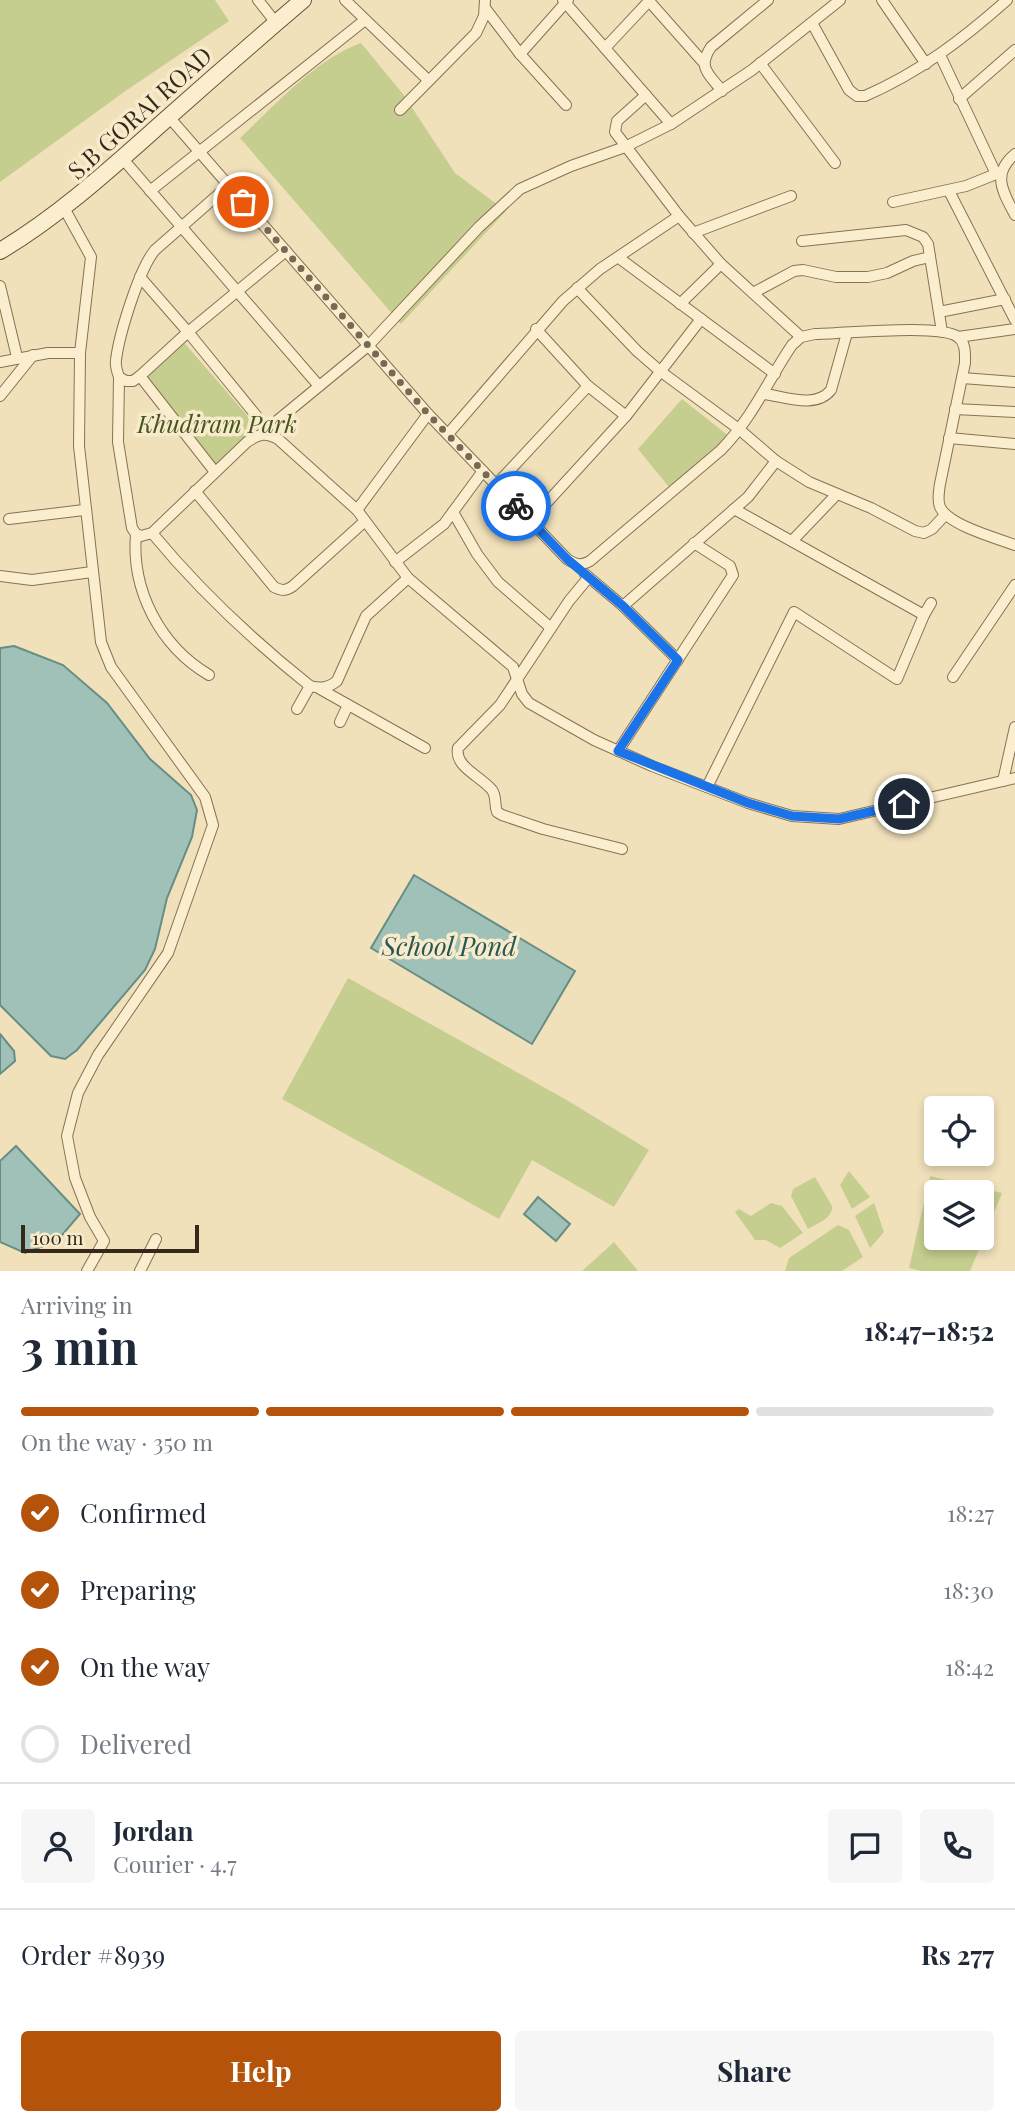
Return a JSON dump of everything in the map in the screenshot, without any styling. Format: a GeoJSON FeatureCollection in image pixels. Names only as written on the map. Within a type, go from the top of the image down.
{"type":"FeatureCollection","features":[{"type":"Feature","properties":{"kind":"street"},"geometry":{"type":"LineString","coordinates":[[258,0],[276,23]]}},
{"type":"Feature","properties":{"kind":"street","name":"S.B GORAI ROAD"},"geometry":{"type":"LineString","coordinates":[[0,251],[64,208],[303,0]]}},
{"type":"Feature","properties":{"kind":"street"},"geometry":{"type":"LineString","coordinates":[[345,0],[429,80]]}},
{"type":"Feature","properties":{"kind":"street"},"geometry":{"type":"LineString","coordinates":[[605,48],[649,0],[703,62],[705,70],[722,91]]}},
{"type":"Feature","properties":{"kind":"street"},"geometry":{"type":"LineString","coordinates":[[703,62],[711,47],[768,0]]}},
{"type":"Feature","properties":{"kind":"street"},"geometry":{"type":"LineString","coordinates":[[136,534],[141,536],[152,533],[247,442],[267,433],[278,420],[368,346],[506,200],[520,189],[543,177],[625,147],[671,124],[722,91],[840,0]]}},
{"type":"Feature","properties":{"kind":"street"},"geometry":{"type":"LineString","coordinates":[[882,0],[926,64]]}},
{"type":"Feature","properties":{"kind":"street"},"geometry":{"type":"LineString","coordinates":[[812,23],[849,90],[857,96],[865,96],[940,55],[964,38],[1006,0]]}},
{"type":"Feature","properties":{"kind":"street"},"geometry":{"type":"LineString","coordinates":[[520,54],[565,1],[671,124]]}},
{"type":"Feature","properties":{"kind":"street"},"geometry":{"type":"LineString","coordinates":[[485,4],[520,54],[566,104]]}},
{"type":"Feature","properties":{"kind":"street"},"geometry":{"type":"LineString","coordinates":[[400,110],[476,33],[481,25],[485,4]]}},
{"type":"Feature","properties":{"kind":"street"},"geometry":{"type":"LineString","coordinates":[[150,191],[198,150],[365,20]]}},
{"type":"Feature","properties":{"kind":"street"},"geometry":{"type":"LineString","coordinates":[[959,99],[1015,51]]}},
{"type":"Feature","properties":{"kind":"street"},"geometry":{"type":"LineString","coordinates":[[940,55],[959,99],[999,173],[1015,215]]}},
{"type":"Feature","properties":{"kind":"street"},"geometry":{"type":"LineString","coordinates":[[760,63],[835,163]]}},
{"type":"Feature","properties":{"kind":"street"},"geometry":{"type":"LineString","coordinates":[[646,95],[617,121],[615,132],[679,216],[721,264],[801,337]]}},
{"type":"Feature","properties":{"kind":"street"},"geometry":{"type":"LineString","coordinates":[[169,117],[428,414],[567,559],[623,606],[678,660]]}},
{"type":"Feature","properties":{"kind":"street"},"geometry":{"type":"LineString","coordinates":[[893,202],[949,191],[999,173],[1015,154]]}},
{"type":"Feature","properties":{"kind":"street"},"geometry":{"type":"LineString","coordinates":[[122,158],[319,386]]}},
{"type":"Feature","properties":{"kind":"street"},"geometry":{"type":"LineString","coordinates":[[209,675],[185,659],[149,609],[136,570],[136,534],[132,528],[118,442],[119,377],[116,360],[147,260],[180,227],[228,186]]}},
{"type":"Feature","properties":{"kind":"street"},"geometry":{"type":"LineString","coordinates":[[949,191],[1009,301],[1015,320]]}},
{"type":"Feature","properties":{"kind":"street"},"geometry":{"type":"LineString","coordinates":[[693,233],[791,196]]}},
{"type":"Feature","properties":{"kind":"street"},"geometry":{"type":"LineString","coordinates":[[64,208],[90,250],[91,257],[80,353],[79,446],[99,629],[111,667],[205,797],[213,825],[168,953],[98,1055],[78,1093],[67,1136],[75,1178],[90,1217],[104,1241],[87,1271]]}},
{"type":"Feature","properties":{"kind":"street"},"geometry":{"type":"LineString","coordinates":[[448,434],[537,330],[577,288],[600,269],[679,216]]}},
{"type":"Feature","properties":{"kind":"street"},"geometry":{"type":"LineString","coordinates":[[802,241],[906,230],[923,237],[928,244],[943,332]]}},
{"type":"Feature","properties":{"kind":"street"},"geometry":{"type":"LineString","coordinates":[[119,377],[133,381],[140,376],[188,332],[286,251]]}},
{"type":"Feature","properties":{"kind":"street"},"geometry":{"type":"LineString","coordinates":[[753,293],[794,271],[803,270],[836,277],[868,277],[930,257]]}},
{"type":"Feature","properties":{"kind":"street"},"geometry":{"type":"LineString","coordinates":[[619,258],[775,374]]}},
{"type":"Feature","properties":{"kind":"street"},"geometry":{"type":"LineString","coordinates":[[680,304],[721,264]]}},
{"type":"Feature","properties":{"kind":"street"},"geometry":{"type":"LineString","coordinates":[[140,277],[259,419],[267,433],[286,446],[357,510],[408,578],[513,667],[529,703],[565,725],[618,751],[707,787],[792,816],[839,819],[1009,780],[1015,727]]}},
{"type":"Feature","properties":{"kind":"street"},"geometry":{"type":"LineString","coordinates":[[0,286],[17,357]]}},
{"type":"Feature","properties":{"kind":"street"},"geometry":{"type":"LineString","coordinates":[[577,288],[637,351],[660,371],[740,430],[776,461],[809,482],[915,531],[925,533],[945,515]]}},
{"type":"Feature","properties":{"kind":"street"},"geometry":{"type":"LineString","coordinates":[[939,312],[1009,301]]}},
{"type":"Feature","properties":{"kind":"street"},"geometry":{"type":"LineString","coordinates":[[530,521],[625,416],[701,319]]}},
{"type":"Feature","properties":{"kind":"street"},"geometry":{"type":"LineString","coordinates":[[575,564],[583,565],[590,561],[672,494],[740,430],[765,394],[792,345],[801,337],[815,334],[911,330],[943,332],[958,337],[1015,329]]}},
{"type":"Feature","properties":{"kind":"street"},"geometry":{"type":"LineString","coordinates":[[537,330],[588,386],[625,416]]}},
{"type":"Feature","properties":{"kind":"street"},"geometry":{"type":"LineString","coordinates":[[765,394],[815,402],[825,398],[831,390],[847,333]]}},
{"type":"Feature","properties":{"kind":"street"},"geometry":{"type":"LineString","coordinates":[[958,337],[965,348],[965,363],[940,484],[939,504],[945,515],[1015,545]]}},
{"type":"Feature","properties":{"kind":"street"},"geometry":{"type":"LineString","coordinates":[[0,362],[33,355],[80,353]]}},
{"type":"Feature","properties":{"kind":"street"},"geometry":{"type":"LineString","coordinates":[[0,396],[33,355]]}},
{"type":"Feature","properties":{"kind":"street"},"geometry":{"type":"LineString","coordinates":[[140,376],[215,472]]}},
{"type":"Feature","properties":{"kind":"street"},"geometry":{"type":"LineString","coordinates":[[962,378],[1015,382]]}},
{"type":"Feature","properties":{"kind":"street"},"geometry":{"type":"LineString","coordinates":[[496,485],[588,386]]}},
{"type":"Feature","properties":{"kind":"street"},"geometry":{"type":"LineString","coordinates":[[956,408],[1015,412]]}},
{"type":"Feature","properties":{"kind":"street"},"geometry":{"type":"LineString","coordinates":[[357,510],[428,414]]}},
{"type":"Feature","properties":{"kind":"street"},"geometry":{"type":"LineString","coordinates":[[949,438],[1015,444]]}},
{"type":"Feature","properties":{"kind":"street"},"geometry":{"type":"LineString","coordinates":[[623,606],[734,509],[757,487],[776,461]]}},
{"type":"Feature","properties":{"kind":"street"},"geometry":{"type":"LineString","coordinates":[[395,562],[435,532],[483,471]]}},
{"type":"Feature","properties":{"kind":"street"},"geometry":{"type":"LineString","coordinates":[[195,491],[274,587],[280,590],[293,586],[365,522]]}},
{"type":"Feature","properties":{"kind":"street"},"geometry":{"type":"LineString","coordinates":[[792,541],[836,494]]}},
{"type":"Feature","properties":{"kind":"street"},"geometry":{"type":"LineString","coordinates":[[734,509],[924,615]]}},
{"type":"Feature","properties":{"kind":"street"},"geometry":{"type":"LineString","coordinates":[[9,519],[84,510]]}},
{"type":"Feature","properties":{"kind":"street"},"geometry":{"type":"LineString","coordinates":[[453,512],[477,554],[498,582],[551,628]]}},
{"type":"Feature","properties":{"kind":"street"},"geometry":{"type":"LineString","coordinates":[[152,533],[187,575],[234,622],[315,687],[425,748]]}},
{"type":"Feature","properties":{"kind":"street"},"geometry":{"type":"LineString","coordinates":[[618,751],[733,575],[730,566],[694,543]]}},
{"type":"Feature","properties":{"kind":"street"},"geometry":{"type":"LineString","coordinates":[[0,576],[32,580],[92,572]]}},
{"type":"Feature","properties":{"kind":"street"},"geometry":{"type":"LineString","coordinates":[[297,709],[315,687],[331,686],[337,681],[366,616],[408,578]]}},
{"type":"Feature","properties":{"kind":"street"},"geometry":{"type":"LineString","coordinates":[[588,578],[500,705],[458,748],[457,754],[460,761],[494,793],[497,812],[502,815],[543,829],[622,849]]}},
{"type":"Feature","properties":{"kind":"street"},"geometry":{"type":"LineString","coordinates":[[953,677],[1015,585]]}},
{"type":"Feature","properties":{"kind":"street"},"geometry":{"type":"LineString","coordinates":[[707,787],[794,611],[897,679],[931,603]]}},
{"type":"Feature","properties":{"kind":"street"},"geometry":{"type":"LineString","coordinates":[[340,722],[348,705]]}},
{"type":"Feature","properties":{"kind":"street"},"geometry":{"type":"LineString","coordinates":[[140,1271],[156,1239]]}},
{"type":"Feature","properties":{"kind":"green space"},"geometry":{"type":"Polygon","coordinates":[[[0,0],[215,0],[229,21],[124,92],[0,182],[0,0]]]}},
{"type":"Feature","properties":{"kind":"green space"},"geometry":{"type":"Polygon","coordinates":[[[361,43],[403,94],[455,173],[506,211],[401,324],[240,138],[312,71],[344,50],[361,43]]]}},
{"type":"Feature","properties":{"kind":"green space","name":"Khudiram Park"},"geometry":{"type":"Polygon","coordinates":[[[181,339],[258,428],[216,466],[143,374],[181,339]]]}},
{"type":"Feature","properties":{"kind":"green space"},"geometry":{"type":"Polygon","coordinates":[[[682,399],[730,437],[672,491],[638,449],[682,399]]]}},
{"type":"Feature","properties":{"kind":"green space"},"geometry":{"type":"Polygon","coordinates":[[[348,978],[565,1099],[649,1150],[614,1207],[532,1160],[499,1219],[282,1099],[348,978]]]}},
{"type":"Feature","properties":{"kind":"green space"},"geometry":{"type":"Polygon","coordinates":[[[849,1171],[870,1197],[852,1209],[840,1185],[849,1171]]]}},
{"type":"Feature","properties":{"kind":"green space"},"geometry":{"type":"Polygon","coordinates":[[[930,1176],[947,1180],[929,1180],[930,1176]]]}},
{"type":"Feature","properties":{"kind":"green space"},"geometry":{"type":"Polygon","coordinates":[[[815,1177],[832,1210],[824,1220],[808,1229],[791,1196],[793,1189],[815,1177]]]}},
{"type":"Feature","properties":{"kind":"green space"},"geometry":{"type":"Polygon","coordinates":[[[994,1191],[1002,1193],[994,1212],[994,1191]]]}},
{"type":"Feature","properties":{"kind":"green space"},"geometry":{"type":"Polygon","coordinates":[[[924,1202],[924,1250],[979,1250],[970,1271],[922,1271],[909,1268],[924,1202]]]}},
{"type":"Feature","properties":{"kind":"green space"},"geometry":{"type":"Polygon","coordinates":[[[771,1203],[782,1206],[803,1233],[780,1248],[766,1240],[755,1240],[735,1212],[739,1209],[751,1216],[771,1203]]]}},
{"type":"Feature","properties":{"kind":"green space"},"geometry":{"type":"Polygon","coordinates":[[[874,1203],[884,1232],[870,1248],[855,1216],[874,1203]]]}},
{"type":"Feature","properties":{"kind":"green space"},"geometry":{"type":"Polygon","coordinates":[[[838,1225],[849,1230],[863,1257],[842,1271],[785,1271],[789,1258],[838,1225]]]}},
{"type":"Feature","properties":{"kind":"green space"},"geometry":{"type":"Polygon","coordinates":[[[614,1242],[638,1271],[582,1271],[614,1242]]]}},
{"type":"Feature","properties":{"kind":"water"},"geometry":{"type":"Polygon","coordinates":[[[14,646],[63,665],[107,703],[150,759],[191,795],[197,810],[192,837],[167,898],[155,949],[145,970],[77,1050],[65,1059],[51,1056],[0,1005],[0,650],[14,646]]]}},
{"type":"Feature","properties":{"kind":"water","name":"School Pond"},"geometry":{"type":"Polygon","coordinates":[[[414,875],[575,971],[532,1044],[371,948],[414,875]]]}},
{"type":"Feature","properties":{"kind":"water"},"geometry":{"type":"Polygon","coordinates":[[[0,1034],[14,1051],[15,1061],[0,1074],[0,1034]]]}},
{"type":"Feature","properties":{"kind":"water"},"geometry":{"type":"Polygon","coordinates":[[[16,1146],[80,1214],[57,1241],[25,1253],[0,1242],[0,1161],[16,1146]]]}},
{"type":"Feature","properties":{"kind":"water"},"geometry":{"type":"Polygon","coordinates":[[[538,1197],[570,1224],[556,1241],[524,1214],[538,1197]]]}},
{"type":"Feature","properties":{"kind":"way so far"},"geometry":{"type":"LineString","coordinates":[[243,202],[428,414],[516,506]]}},
{"type":"Feature","properties":{"kind":"route"},"geometry":{"type":"LineString","coordinates":[[516,506],[567,559],[623,606],[678,660],[618,751],[748,803],[792,816],[839,819],[904,804]]}}]}
